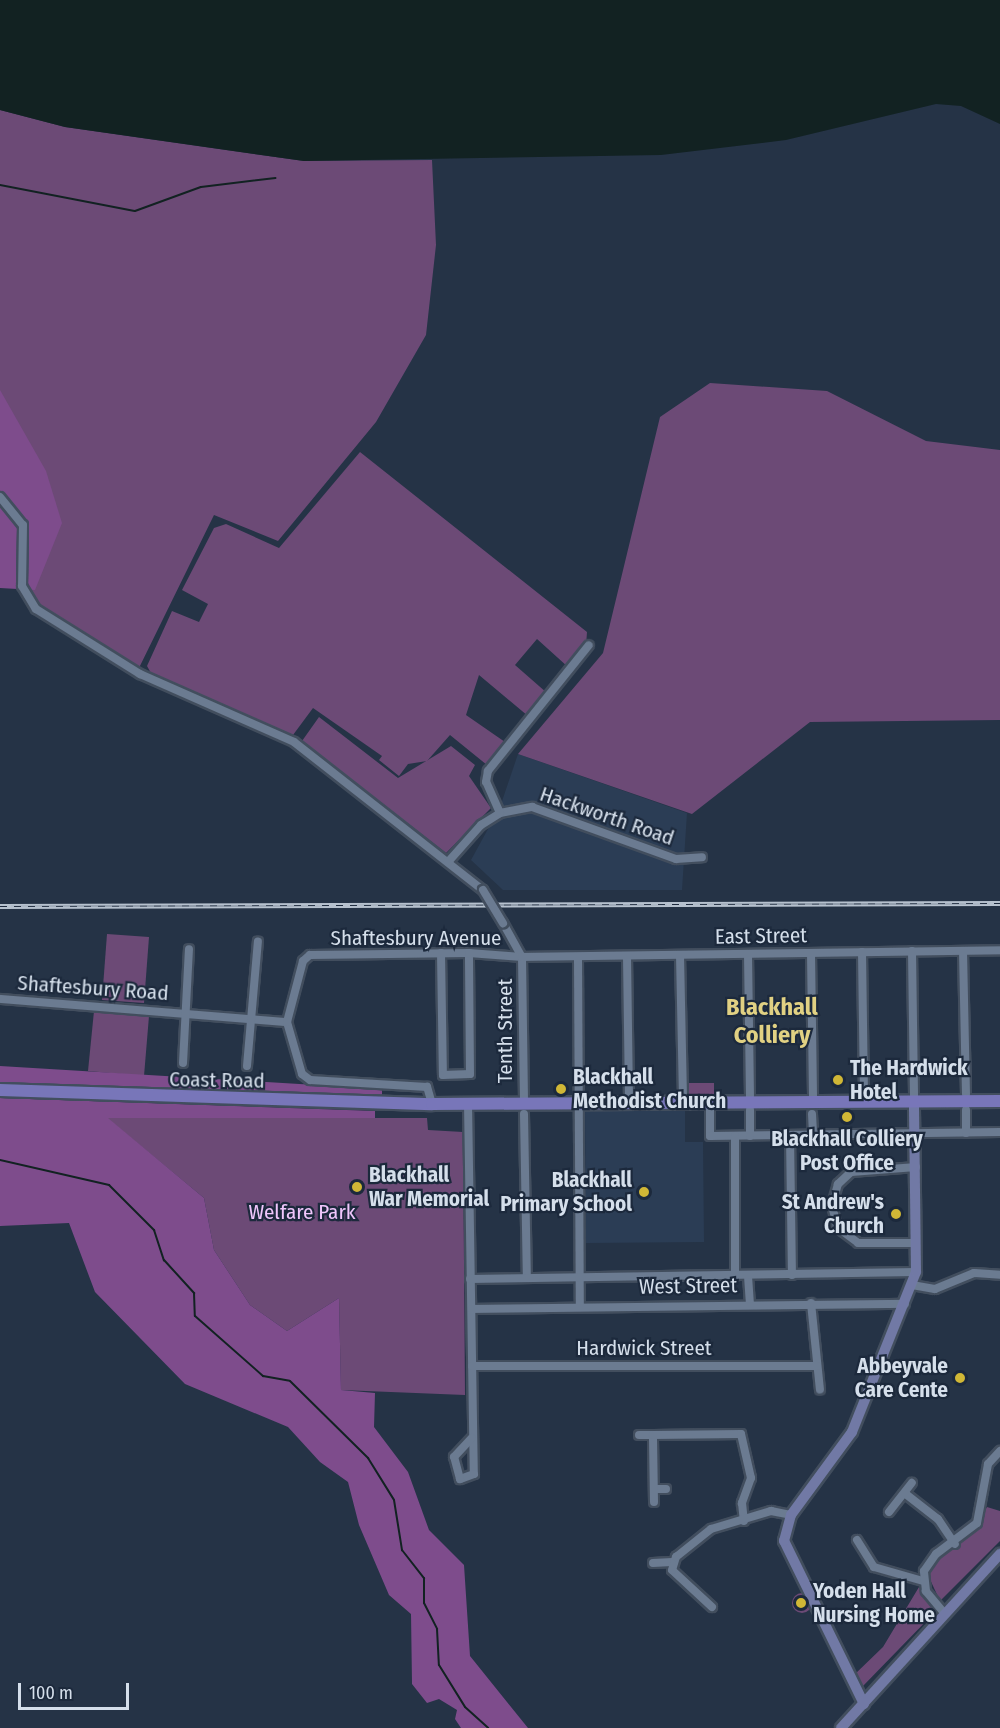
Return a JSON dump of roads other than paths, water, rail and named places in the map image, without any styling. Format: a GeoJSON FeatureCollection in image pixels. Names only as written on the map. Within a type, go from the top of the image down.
{"type":"FeatureCollection","features":[{"type":"Feature","properties":{"kind":"main road","name":"Coast Road"},"geometry":{"type":"LineString","coordinates":[[0,1090],[432,1104],[468,1103],[524,1109],[580,1103],[629,1102],[710,1102],[812,1108],[864,1102],[1000,1101]]}},
{"type":"Feature","properties":{"kind":"street"},"geometry":{"type":"LineString","coordinates":[[0,497],[23,525],[22,586],[36,609],[140,674],[294,742],[483,890],[522,957]]}},
{"type":"Feature","properties":{"kind":"street"},"geometry":{"type":"LineString","coordinates":[[448,862],[482,825],[500,813],[486,782],[488,771],[589,645]]}},
{"type":"Feature","properties":{"kind":"street","name":"Hackworth Road"},"geometry":{"type":"LineString","coordinates":[[500,813],[532,807],[676,859],[702,857]]}},
{"type":"Feature","properties":{"kind":"street"},"geometry":{"type":"LineString","coordinates":[[247,1066],[258,941]]}},
{"type":"Feature","properties":{"kind":"street","name":"Shaftesbury Road"},"geometry":{"type":"LineString","coordinates":[[183,1063],[183,1012],[189,949]]}},
{"type":"Feature","properties":{"kind":"street","name":"East Street"},"geometry":{"type":"LineString","coordinates":[[522,957],[1000,950]]}},
{"type":"Feature","properties":{"kind":"street"},"geometry":{"type":"LineString","coordinates":[[864,1704],[785,1551],[791,1515],[852,1432],[916,1272],[912,951]]}},
{"type":"Feature","properties":{"kind":"street"},"geometry":{"type":"LineString","coordinates":[[963,951],[966,1094]]}},
{"type":"Feature","properties":{"kind":"street"},"geometry":{"type":"LineString","coordinates":[[862,952],[864,1102]]}},
{"type":"Feature","properties":{"kind":"street"},"geometry":{"type":"LineString","coordinates":[[441,953],[443,1075],[470,1074],[469,953]]}},
{"type":"Feature","properties":{"kind":"street","name":"Shaftesbury Avenue"},"geometry":{"type":"LineString","coordinates":[[287,1022],[295,977],[310,956],[469,953],[522,957]]}},
{"type":"Feature","properties":{"kind":"street"},"geometry":{"type":"LineString","coordinates":[[810,953],[813,1135]]}},
{"type":"Feature","properties":{"kind":"street"},"geometry":{"type":"LineString","coordinates":[[748,954],[750,1136]]}},
{"type":"Feature","properties":{"kind":"street"},"geometry":{"type":"LineString","coordinates":[[680,955],[683,1102]]}},
{"type":"Feature","properties":{"kind":"street"},"geometry":{"type":"LineString","coordinates":[[627,956],[629,1102]]}},
{"type":"Feature","properties":{"kind":"street","name":"Tenth Street"},"geometry":{"type":"LineString","coordinates":[[522,957],[527,1278]]}},
{"type":"Feature","properties":{"kind":"street"},"geometry":{"type":"LineString","coordinates":[[578,957],[580,1306]]}},
{"type":"Feature","properties":{"kind":"street","name":"Shaftesbury Road"},"geometry":{"type":"LineString","coordinates":[[0,999],[287,1022]]}},
{"type":"Feature","properties":{"kind":"street"},"geometry":{"type":"LineString","coordinates":[[287,1022],[293,1052],[310,1080],[420,1086],[431,1091],[432,1104]]}},
{"type":"Feature","properties":{"kind":"street"},"geometry":{"type":"LineString","coordinates":[[710,1102],[710,1136],[1000,1132]]}},
{"type":"Feature","properties":{"kind":"street"},"geometry":{"type":"LineString","coordinates":[[468,1103],[472,1438]]}},
{"type":"Feature","properties":{"kind":"street"},"geometry":{"type":"LineString","coordinates":[[966,1110],[966,1133]]}},
{"type":"Feature","properties":{"kind":"street"},"geometry":{"type":"LineString","coordinates":[[790,1135],[792,1275]]}},
{"type":"Feature","properties":{"kind":"street"},"geometry":{"type":"LineString","coordinates":[[735,1136],[735,1276]]}},
{"type":"Feature","properties":{"kind":"street"},"geometry":{"type":"LineString","coordinates":[[916,1167],[851,1172],[838,1184],[832,1205],[837,1227],[858,1243],[916,1243]]}},
{"type":"Feature","properties":{"kind":"street"},"geometry":{"type":"LineString","coordinates":[[470,1279],[916,1272]]}},
{"type":"Feature","properties":{"kind":"street"},"geometry":{"type":"LineString","coordinates":[[912,1285],[935,1288],[974,1273],[1000,1275]]}},
{"type":"Feature","properties":{"kind":"street"},"geometry":{"type":"LineString","coordinates":[[748,1276],[750,1303]]}},
{"type":"Feature","properties":{"kind":"street","name":"West Street"},"geometry":{"type":"LineString","coordinates":[[472,1309],[750,1303],[905,1304]]}},
{"type":"Feature","properties":{"kind":"street"},"geometry":{"type":"LineString","coordinates":[[811,1303],[820,1390]]}},
{"type":"Feature","properties":{"kind":"street","name":"Hardwick Street"},"geometry":{"type":"LineString","coordinates":[[472,1366],[817,1366]]}},
{"type":"Feature","properties":{"kind":"street"},"geometry":{"type":"LineString","coordinates":[[639,1435],[741,1434],[751,1478],[742,1503],[744,1521]]}},
{"type":"Feature","properties":{"kind":"street"},"geometry":{"type":"LineString","coordinates":[[653,1435],[654,1502]]}},
{"type":"Feature","properties":{"kind":"street"},"geometry":{"type":"LineString","coordinates":[[923,1581],[929,1562],[955,1544],[981,1514],[997,1452]]}},
{"type":"Feature","properties":{"kind":"street"},"geometry":{"type":"LineString","coordinates":[[889,1512],[907,1496],[912,1483]]}},
{"type":"Feature","properties":{"kind":"street"},"geometry":{"type":"LineString","coordinates":[[654,1489],[666,1489]]}},
{"type":"Feature","properties":{"kind":"street"},"geometry":{"type":"LineString","coordinates":[[907,1496],[938,1519],[955,1544]]}},
{"type":"Feature","properties":{"kind":"street"},"geometry":{"type":"LineString","coordinates":[[653,1563],[672,1562],[711,1529],[744,1521],[771,1511],[791,1515]]}},
{"type":"Feature","properties":{"kind":"street"},"geometry":{"type":"LineString","coordinates":[[852,1552],[859,1543],[882,1572],[923,1581],[945,1614]]}},
{"type":"Feature","properties":{"kind":"street"},"geometry":{"type":"LineString","coordinates":[[841,1728],[1000,1554]]}},
{"type":"Feature","properties":{"kind":"street"},"geometry":{"type":"LineString","coordinates":[[672,1562],[672,1570],[712,1607]]}},
{"type":"Feature","properties":{"kind":"waterway"},"geometry":{"type":"LineString","coordinates":[[0,185],[135,211],[201,187],[275,178]]}},
{"type":"Feature","properties":{"kind":"waterway"},"geometry":{"type":"LineString","coordinates":[[0,1160],[109,1185],[154,1230],[164,1260],[194,1293],[195,1316],[263,1376],[290,1381],[368,1458],[394,1500],[402,1550],[424,1578],[424,1603],[437,1629],[439,1665],[465,1707],[488,1728]]}},
{"type":"Feature","properties":{"kind":"railway"},"geometry":{"type":"LineString","coordinates":[[0,906],[1000,903]]}},
{"type":"Feature","properties":{"kind":"place","name":"The Hardwick Hotel"},"geometry":{"type":"Point","coordinates":[838,1080]}},
{"type":"Feature","properties":{"kind":"place","name":"Blackhall Methodist Church"},"geometry":{"type":"Point","coordinates":[561,1089]}},
{"type":"Feature","properties":{"kind":"place","name":"Blackhall Colliery Post Office"},"geometry":{"type":"Point","coordinates":[847,1117]}},
{"type":"Feature","properties":{"kind":"place","name":"Blackhall War Memorial"},"geometry":{"type":"Point","coordinates":[357,1187]}},
{"type":"Feature","properties":{"kind":"place","name":"Blackhall Primary School"},"geometry":{"type":"Point","coordinates":[644,1192]}},
{"type":"Feature","properties":{"kind":"place","name":"St Andrew's Church"},"geometry":{"type":"Point","coordinates":[896,1214]}},
{"type":"Feature","properties":{"kind":"place","name":"Abbeyvale Care Cente"},"geometry":{"type":"Point","coordinates":[960,1378]}},
{"type":"Feature","properties":{"kind":"place","name":"Yoden Hall Nursing Home"},"geometry":{"type":"Point","coordinates":[801,1603]}},
{"type":"Feature","properties":{"kind":"district","name":"Blackhall Colliery"},"geometry":{"type":"Point","coordinates":[772,1022]}},
{"type":"Feature","properties":{"kind":"park label","name":"Welfare Park"},"geometry":{"type":"Point","coordinates":[302,1212]}}]}
